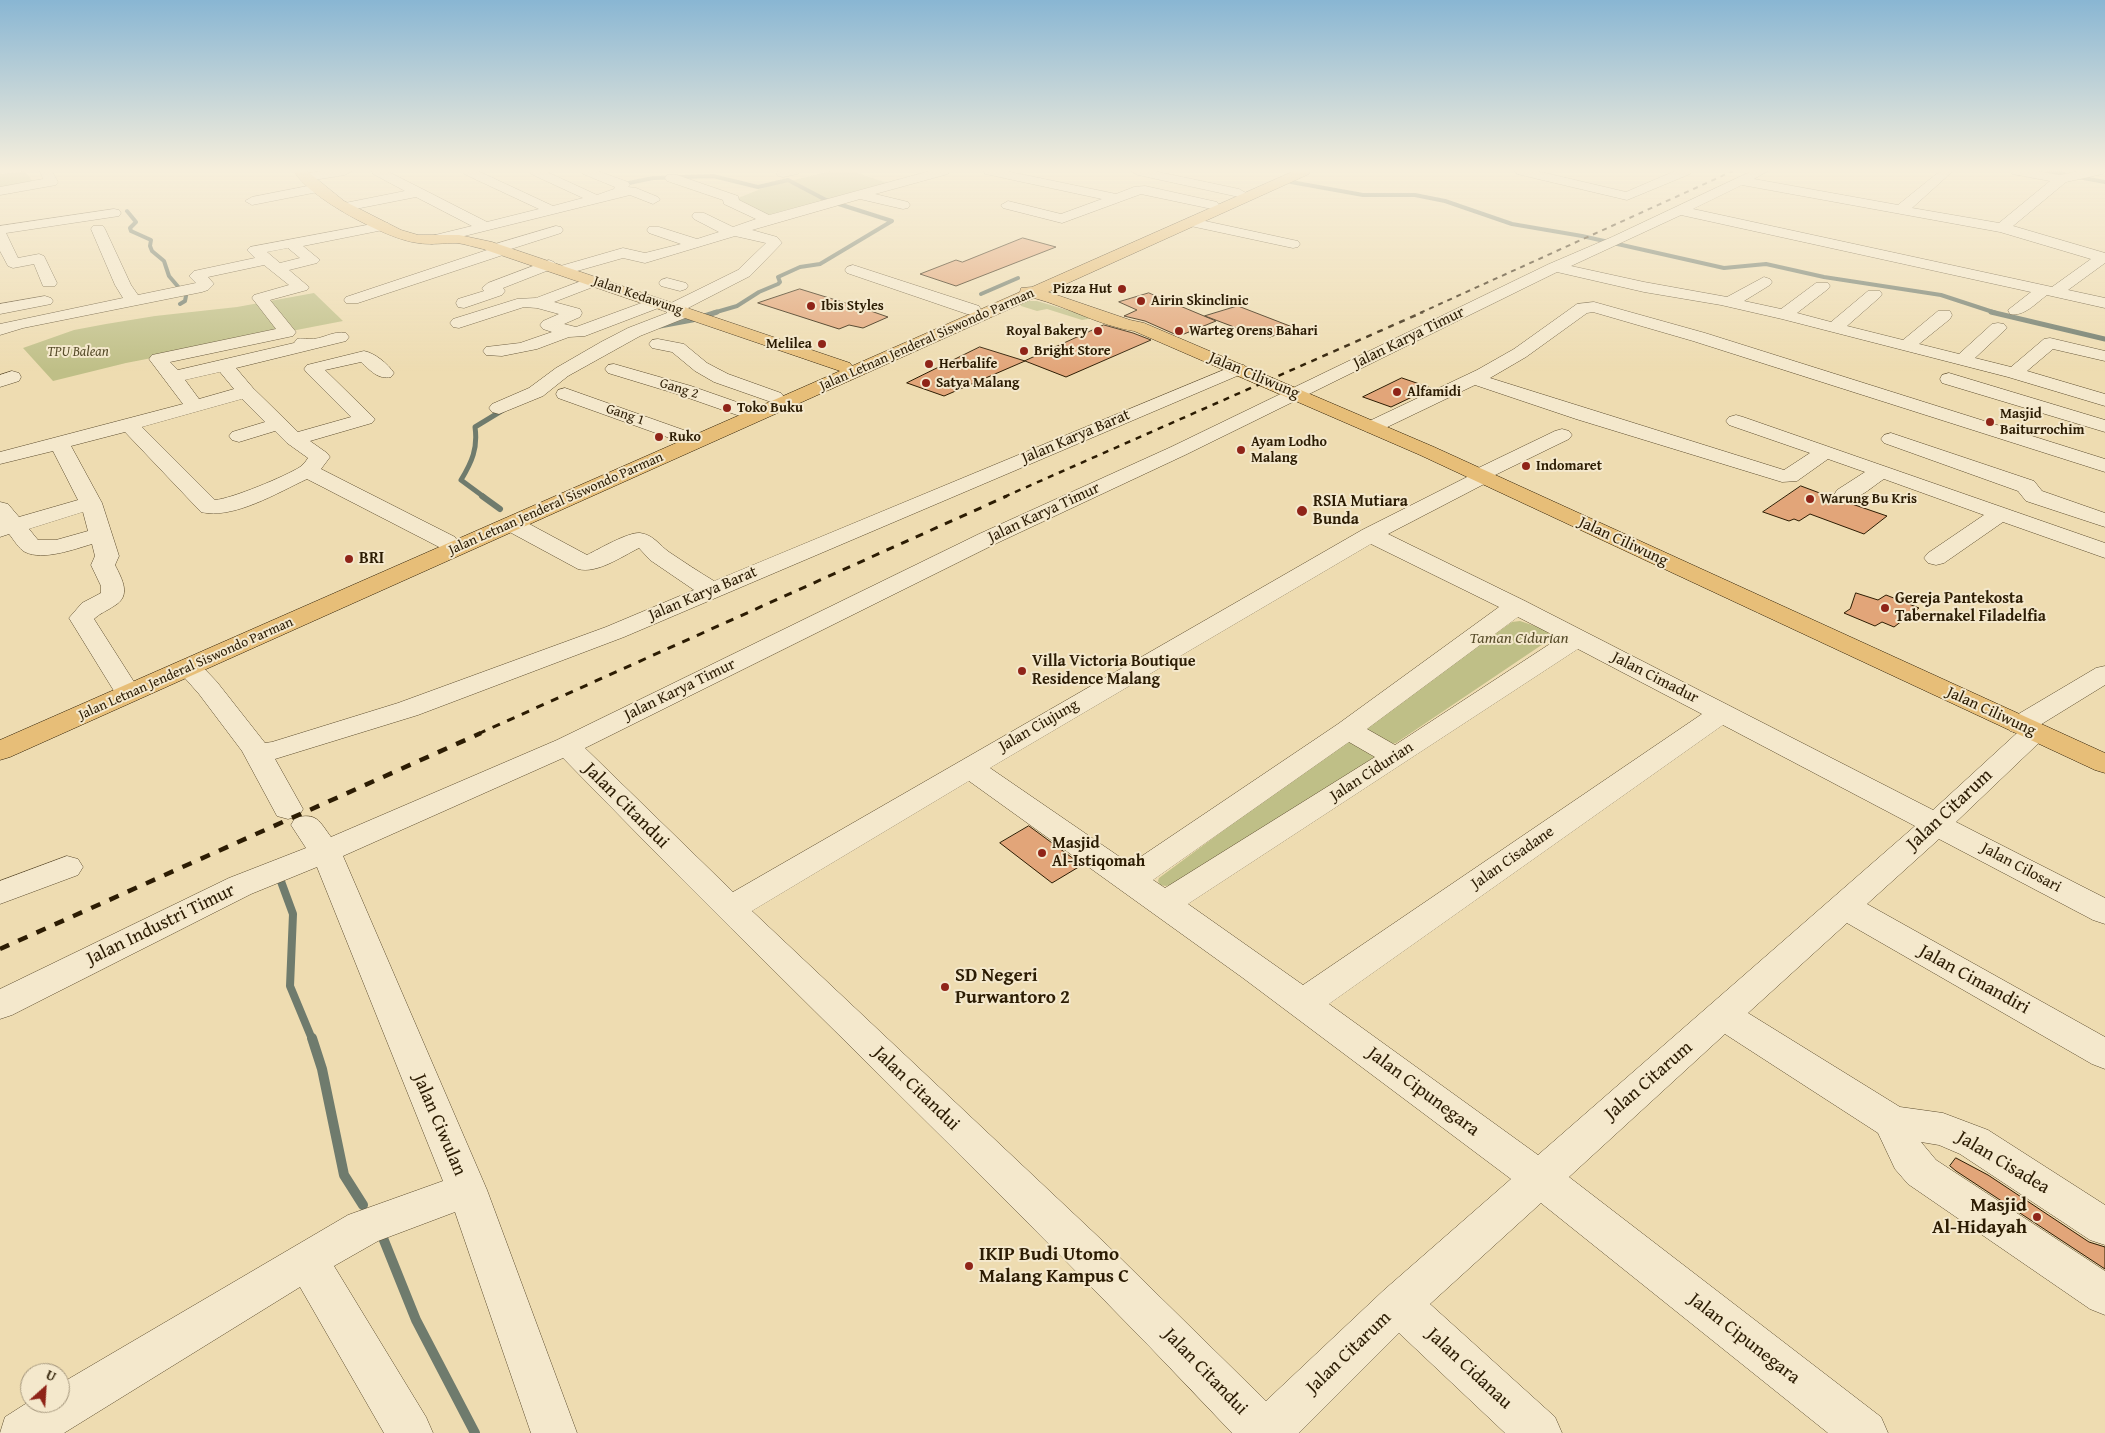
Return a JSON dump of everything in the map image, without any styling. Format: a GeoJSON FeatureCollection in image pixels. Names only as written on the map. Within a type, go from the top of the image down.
{"type":"FeatureCollection","features":[{"type":"Feature","properties":{"kind":"main road","name":"Jalan Kedawung"},"geometry":{"type":"LineString","coordinates":[[409,238],[432,240],[464,239],[500,249],[844,367]]}},
{"type":"Feature","properties":{"kind":"main road","name":"Jalan Letnan Jenderal Siswondo Parman"},"geometry":{"type":"LineString","coordinates":[[0,751],[512,524],[1142,238]]}},
{"type":"Feature","properties":{"kind":"main road","name":"Jalan Letnan Jenderal Siswondo Parman"},"geometry":{"type":"LineString","coordinates":[[0,737],[123,685],[973,310],[1034,288],[1153,238]]}},
{"type":"Feature","properties":{"kind":"main road","name":"Jalan Ciliwung"},"geometry":{"type":"LineString","coordinates":[[1034,288],[1126,325],[1138,327],[1372,427],[2105,764]]}},
{"type":"Feature","properties":{"kind":"street"},"geometry":{"type":"LineString","coordinates":[[1,238],[14,263],[39,259],[49,282]]}},
{"type":"Feature","properties":{"kind":"street"},"geometry":{"type":"LineString","coordinates":[[102,238],[123,285],[134,302]]}},
{"type":"Feature","properties":{"kind":"street"},"geometry":{"type":"LineString","coordinates":[[195,407],[174,377],[158,359],[287,332],[260,298],[301,288],[255,250],[318,238]]}},
{"type":"Feature","properties":{"kind":"street"},"geometry":{"type":"LineString","coordinates":[[432,240],[440,238]]}},
{"type":"Feature","properties":{"kind":"street"},"geometry":{"type":"LineString","coordinates":[[352,300],[533,238]]}},
{"type":"Feature","properties":{"kind":"street"},"geometry":{"type":"LineString","coordinates":[[678,238],[697,244]]}},
{"type":"Feature","properties":{"kind":"street"},"geometry":{"type":"LineString","coordinates":[[459,305],[496,292],[490,288],[494,286],[556,267],[627,253],[648,257],[716,238]]}},
{"type":"Feature","properties":{"kind":"street"},"geometry":{"type":"LineString","coordinates":[[499,408],[536,392],[562,372],[634,332],[690,314],[744,273],[775,243],[765,238]]}},
{"type":"Feature","properties":{"kind":"street"},"geometry":{"type":"LineString","coordinates":[[1265,238],[1293,244]]}},
{"type":"Feature","properties":{"kind":"street","name":"Jalan Karya Timur"},"geometry":{"type":"LineString","coordinates":[[306,828],[566,746],[987,539],[1178,452],[1555,267],[1623,238]]}},
{"type":"Feature","properties":{"kind":"street"},"geometry":{"type":"LineString","coordinates":[[1808,238],[2105,303]]}},
{"type":"Feature","properties":{"kind":"street"},"geometry":{"type":"LineString","coordinates":[[2036,238],[2104,258]]}},
{"type":"Feature","properties":{"kind":"street"},"geometry":{"type":"LineString","coordinates":[[0,330],[19,324],[182,292],[206,284],[197,276],[200,274],[312,260],[290,243]]}},
{"type":"Feature","properties":{"kind":"street"},"geometry":{"type":"LineString","coordinates":[[2016,310],[2104,258]]}},
{"type":"Feature","properties":{"kind":"street"},"geometry":{"type":"LineString","coordinates":[[534,311],[586,279],[625,263]]}},
{"type":"Feature","properties":{"kind":"street"},"geometry":{"type":"LineString","coordinates":[[1555,267],[1644,287],[1730,302],[1784,315],[2014,373],[2105,400]]}},
{"type":"Feature","properties":{"kind":"street"},"geometry":{"type":"LineString","coordinates":[[853,270],[973,310]]}},
{"type":"Feature","properties":{"kind":"street"},"geometry":{"type":"LineString","coordinates":[[493,328],[484,326],[454,329],[523,302],[534,311],[556,308],[574,314],[549,325],[560,330],[579,332],[650,301],[674,284],[698,278]]}},
{"type":"Feature","properties":{"kind":"street"},"geometry":{"type":"LineString","coordinates":[[1730,302],[1764,282]]}},
{"type":"Feature","properties":{"kind":"street"},"geometry":{"type":"LineString","coordinates":[[106,288],[123,285]]}},
{"type":"Feature","properties":{"kind":"street"},"geometry":{"type":"LineString","coordinates":[[1784,315],[1822,286]]}},
{"type":"Feature","properties":{"kind":"street"},"geometry":{"type":"LineString","coordinates":[[1834,328],[1874,294]]}},
{"type":"Feature","properties":{"kind":"street"},"geometry":{"type":"LineString","coordinates":[[0,309],[64,297]]}},
{"type":"Feature","properties":{"kind":"street"},"geometry":{"type":"LineString","coordinates":[[1372,427],[1474,379],[1520,353],[1583,308],[1600,308],[1699,337],[2105,466]]}},
{"type":"Feature","properties":{"kind":"street"},"geometry":{"type":"LineString","coordinates":[[1906,346],[1944,315]]}},
{"type":"Feature","properties":{"kind":"street"},"geometry":{"type":"LineString","coordinates":[[1962,360],[1998,328]]}},
{"type":"Feature","properties":{"kind":"street"},"geometry":{"type":"LineString","coordinates":[[174,377],[340,337]]}},
{"type":"Feature","properties":{"kind":"street"},"geometry":{"type":"LineString","coordinates":[[2014,373],[2050,343],[2105,358]]}},
{"type":"Feature","properties":{"kind":"street"},"geometry":{"type":"LineString","coordinates":[[658,344],[678,348],[701,367],[722,378],[774,397]]}},
{"type":"Feature","properties":{"kind":"street"},"geometry":{"type":"LineString","coordinates":[[294,440],[365,419],[313,369],[364,356],[385,373]]}},
{"type":"Feature","properties":{"kind":"street"},"geometry":{"type":"LineString","coordinates":[[2070,389],[2097,372],[2094,368],[2105,358]]}},
{"type":"Feature","properties":{"kind":"street"},"geometry":{"type":"LineString","coordinates":[[130,425],[209,508],[229,504],[308,471],[320,457],[294,440],[246,392],[224,365]]}},
{"type":"Feature","properties":{"kind":"street","name":"Gang 2"},"geometry":{"type":"LineString","coordinates":[[614,369],[744,410]]}},
{"type":"Feature","properties":{"kind":"street","name":"Jalan Karya Barat"},"geometry":{"type":"LineString","coordinates":[[255,749],[262,752],[275,750],[408,709],[615,632],[1238,369]]}},
{"type":"Feature","properties":{"kind":"street"},"geometry":{"type":"LineString","coordinates":[[1474,379],[1583,415],[1782,476],[1790,477],[1826,451]]}},
{"type":"Feature","properties":{"kind":"street"},"geometry":{"type":"LineString","coordinates":[[1949,380],[2105,426]]}},
{"type":"Feature","properties":{"kind":"street"},"geometry":{"type":"LineString","coordinates":[[2022,400],[2049,383]]}},
{"type":"Feature","properties":{"kind":"street"},"geometry":{"type":"LineString","coordinates":[[0,458],[130,425],[246,392]]}},
{"type":"Feature","properties":{"kind":"street","name":"Gang 1"},"geometry":{"type":"LineString","coordinates":[[565,394],[685,437]]}},
{"type":"Feature","properties":{"kind":"street"},"geometry":{"type":"LineString","coordinates":[[1736,421],[1826,451],[2105,551]]}},
{"type":"Feature","properties":{"kind":"street"},"geometry":{"type":"LineString","coordinates":[[239,436],[279,424]]}},
{"type":"Feature","properties":{"kind":"street","name":"Jalan Ciujung"},"geometry":{"type":"LineString","coordinates":[[730,909],[969,767],[1371,535],[1562,435]]}},
{"type":"Feature","properties":{"kind":"street"},"geometry":{"type":"LineString","coordinates":[[1892,439],[2026,486],[2034,496],[2105,520]]}},
{"type":"Feature","properties":{"kind":"street"},"geometry":{"type":"LineString","coordinates":[[59,443],[91,503],[102,535],[106,556],[103,565],[113,586],[113,593],[108,600],[91,608],[81,618],[123,685]]}},
{"type":"Feature","properties":{"kind":"street"},"geometry":{"type":"LineString","coordinates":[[308,471],[447,542]]}},
{"type":"Feature","properties":{"kind":"street"},"geometry":{"type":"LineString","coordinates":[[1845,495],[1882,471]]}},
{"type":"Feature","properties":{"kind":"street"},"geometry":{"type":"LineString","coordinates":[[4,522],[91,503]]}},
{"type":"Feature","properties":{"kind":"street"},"geometry":{"type":"LineString","coordinates":[[1936,558],[2000,514]]}},
{"type":"Feature","properties":{"kind":"street"},"geometry":{"type":"LineString","coordinates":[[4,522],[32,547],[40,549],[67,545],[102,535]]}},
{"type":"Feature","properties":{"kind":"street"},"geometry":{"type":"LineString","coordinates":[[512,524],[586,564],[639,540],[648,544],[658,555],[712,590]]}},
{"type":"Feature","properties":{"kind":"street","name":"Jalan Cimadur"},"geometry":{"type":"LineString","coordinates":[[1371,535],[1516,606],[1936,824]]}},
{"type":"Feature","properties":{"kind":"street"},"geometry":{"type":"LineString","coordinates":[[1131,879],[1348,730],[1516,606]]}},
{"type":"Feature","properties":{"kind":"street","name":"Jalan Cidurian"},"geometry":{"type":"LineString","coordinates":[[1165,904],[1577,638]]}},
{"type":"Feature","properties":{"kind":"street"},"geometry":{"type":"LineString","coordinates":[[189,668],[208,688],[255,749]]}},
{"type":"Feature","properties":{"kind":"street","name":"Jalan Citarum"},"geometry":{"type":"LineString","coordinates":[[1265,1433],[1400,1304],[1538,1178],[1936,824],[2027,728],[2105,674]]}},
{"type":"Feature","properties":{"kind":"street","name":"Jalan Cisadane"},"geometry":{"type":"LineString","coordinates":[[1304,1003],[1722,712]]}},
{"type":"Feature","properties":{"kind":"street"},"geometry":{"type":"LineString","coordinates":[[1348,730],[1396,756]]}},
{"type":"Feature","properties":{"kind":"street","name":"Jalan Citandui"},"geometry":{"type":"LineString","coordinates":[[566,746],[730,909],[1161,1326],[1265,1433]]}},
{"type":"Feature","properties":{"kind":"street","name":"Jalan Ciwulan"},"geometry":{"type":"LineString","coordinates":[[255,749],[306,828],[466,1190],[554,1433]]}},
{"type":"Feature","properties":{"kind":"street","name":"Jalan Cipunegara"},"geometry":{"type":"LineString","coordinates":[[969,767],[1131,879],[1304,1003],[1538,1178],[1865,1433]]}},
{"type":"Feature","properties":{"kind":"street","name":"Jalan Cilosari"},"geometry":{"type":"LineString","coordinates":[[1936,824],[2105,912]]}},
{"type":"Feature","properties":{"kind":"street","name":"Jalan Industri Timur"},"geometry":{"type":"LineString","coordinates":[[0,1005],[272,872],[306,828]]}},
{"type":"Feature","properties":{"kind":"street"},"geometry":{"type":"LineString","coordinates":[[0,893],[67,867]]}},
{"type":"Feature","properties":{"kind":"street","name":"Jalan Cimandiri"},"geometry":{"type":"LineString","coordinates":[[1843,906],[2105,1054]]}},
{"type":"Feature","properties":{"kind":"street","name":"Jalan Cisadea"},"geometry":{"type":"LineString","coordinates":[[1723,1015],[1892,1122],[1943,1129],[1974,1142],[2105,1227]]}},
{"type":"Feature","properties":{"kind":"street"},"geometry":{"type":"LineString","coordinates":[[1892,1122],[1910,1157],[1922,1172],[2105,1295]]}},
{"type":"Feature","properties":{"kind":"street"},"geometry":{"type":"LineString","coordinates":[[21,1433],[363,1228],[466,1190]]}},
{"type":"Feature","properties":{"kind":"street"},"geometry":{"type":"LineString","coordinates":[[307,1260],[410,1433]]}},
{"type":"Feature","properties":{"kind":"street","name":"Jalan Cidanau"},"geometry":{"type":"LineString","coordinates":[[1400,1304],[1539,1433]]}},
{"type":"Feature","properties":{"kind":"green space","name":"TPU Balean"},"geometry":{"type":"Polygon","coordinates":[[[314,293],[343,321],[126,363],[53,381],[23,348],[74,330],[155,316],[237,307],[314,293]]]}},
{"type":"Feature","properties":{"kind":"green space"},"geometry":{"type":"Polygon","coordinates":[[[1037,301],[1094,318],[1082,320],[1047,309],[1037,311],[1021,306],[1020,302],[1037,301]]]}},
{"type":"Feature","properties":{"kind":"green space","name":"Taman Cidurian"},"geometry":{"type":"Polygon","coordinates":[[[1520,621],[1544,629],[1550,635],[1549,640],[1396,743],[1391,744],[1367,732],[1366,725],[1512,622],[1520,621]]]}},
{"type":"Feature","properties":{"kind":"green space"},"geometry":{"type":"Polygon","coordinates":[[[1348,741],[1375,757],[1174,884],[1160,885],[1159,878],[1343,742],[1348,741]]]}},
{"type":"Feature","properties":{"kind":"building"},"geometry":{"type":"Polygon","coordinates":[[[1023,238],[1056,247],[956,286],[920,274],[956,260],[962,262],[1023,238]]]}},
{"type":"Feature","properties":{"kind":"building","name":"Ibis Styles"},"geometry":{"type":"Polygon","coordinates":[[[800,289],[888,317],[863,328],[849,325],[839,329],[758,303],[800,289]]]}},
{"type":"Feature","properties":{"kind":"building"},"geometry":{"type":"Polygon","coordinates":[[[1149,293],[1216,321],[1179,336],[1145,321],[1124,316],[1137,310],[1119,302],[1149,293]]]}},
{"type":"Feature","properties":{"kind":"building"},"geometry":{"type":"Polygon","coordinates":[[[1238,306],[1295,328],[1270,337],[1248,328],[1242,330],[1205,316],[1238,306]]]}},
{"type":"Feature","properties":{"kind":"building"},"geometry":{"type":"Polygon","coordinates":[[[1104,325],[1151,340],[1066,377],[1025,361],[1104,325]]]}},
{"type":"Feature","properties":{"kind":"building"},"geometry":{"type":"Polygon","coordinates":[[[980,347],[1025,361],[944,396],[907,383],[980,347]]]}},
{"type":"Feature","properties":{"kind":"building","name":"Alfamidi"},"geometry":{"type":"Polygon","coordinates":[[[1402,378],[1431,388],[1391,407],[1363,397],[1402,378]]]}},
{"type":"Feature","properties":{"kind":"building","name":"Warung Bu Kris"},"geometry":{"type":"Polygon","coordinates":[[[1801,486],[1833,498],[1837,502],[1846,502],[1887,516],[1864,534],[1810,514],[1799,521],[1794,519],[1789,521],[1763,512],[1801,486]]]}},
{"type":"Feature","properties":{"kind":"building","name":"Gereja Pantekosta Tabernakel Filadelfia"},"geometry":{"type":"Polygon","coordinates":[[[1856,593],[1878,600],[1886,595],[1919,608],[1894,627],[1882,622],[1875,626],[1844,613],[1850,609],[1856,593]]]}},
{"type":"Feature","properties":{"kind":"building","name":"Masjid Al-Istiqomah"},"geometry":{"type":"Polygon","coordinates":[[[1029,826],[1082,865],[1052,883],[1000,843],[1029,826]]]}},
{"type":"Feature","properties":{"kind":"building"},"geometry":{"type":"Polygon","coordinates":[[[1956,1158],[1988,1175],[2089,1242],[2105,1247],[2105,1269],[1956,1171],[1950,1166],[1956,1158]]]}},
{"type":"Feature","properties":{"kind":"waterway"},"geometry":{"type":"LineString","coordinates":[[146,238],[151,240],[150,246],[152,251],[164,261],[169,276],[186,296],[185,301],[180,304]]}},
{"type":"Feature","properties":{"kind":"waterway"},"geometry":{"type":"LineString","coordinates":[[713,313],[737,306],[759,292],[778,284],[780,282],[778,277],[800,267],[820,264],[864,238]]}},
{"type":"Feature","properties":{"kind":"waterway"},"geometry":{"type":"LineString","coordinates":[[1590,238],[1724,268],[1766,264],[1824,277],[1941,295],[1996,313]]}},
{"type":"Feature","properties":{"kind":"waterway"},"geometry":{"type":"LineString","coordinates":[[981,294],[1018,278]]}},
{"type":"Feature","properties":{"kind":"waterway"},"geometry":{"type":"LineString","coordinates":[[660,326],[692,320],[717,312]]}},
{"type":"Feature","properties":{"kind":"waterway"},"geometry":{"type":"LineString","coordinates":[[1991,312],[2105,339]]}},
{"type":"Feature","properties":{"kind":"waterway"},"geometry":{"type":"LineString","coordinates":[[484,497],[461,480],[473,455],[476,442],[475,427],[503,410]]}},
{"type":"Feature","properties":{"kind":"waterway"},"geometry":{"type":"LineString","coordinates":[[482,496],[500,509]]}},
{"type":"Feature","properties":{"kind":"waterway"},"geometry":{"type":"LineString","coordinates":[[279,876],[293,914],[290,986],[312,1039]]}},
{"type":"Feature","properties":{"kind":"waterway"},"geometry":{"type":"LineString","coordinates":[[312,1038],[322,1069],[344,1175],[363,1205]]}},
{"type":"Feature","properties":{"kind":"waterway"},"geometry":{"type":"LineString","coordinates":[[381,1233],[416,1320],[475,1433]]}},
{"type":"Feature","properties":{"kind":"railway"},"geometry":{"type":"LineString","coordinates":[[1420,313],[1586,238]]}},
{"type":"Feature","properties":{"kind":"railway"},"geometry":{"type":"LineString","coordinates":[[1004,497],[1423,312]]}},
{"type":"Feature","properties":{"kind":"railway"},"geometry":{"type":"LineString","coordinates":[[478,734],[1007,496]]}},
{"type":"Feature","properties":{"kind":"railway"},"geometry":{"type":"LineString","coordinates":[[0,949],[481,733]]}},
{"type":"Feature","properties":{"kind":"place","name":"Pizza Hut"},"geometry":{"type":"Point","coordinates":[1122,289]}},
{"type":"Feature","properties":{"kind":"place","name":"Airin Skinclinic"},"geometry":{"type":"Point","coordinates":[1141,301]}},
{"type":"Feature","properties":{"kind":"place","name":"Ibis Styles"},"geometry":{"type":"Point","coordinates":[811,306]}},
{"type":"Feature","properties":{"kind":"place","name":"Royal Bakery"},"geometry":{"type":"Point","coordinates":[1098,331]}},
{"type":"Feature","properties":{"kind":"place","name":"Warteg Orens Bahari"},"geometry":{"type":"Point","coordinates":[1179,331]}},
{"type":"Feature","properties":{"kind":"place","name":"Melilea"},"geometry":{"type":"Point","coordinates":[822,344]}},
{"type":"Feature","properties":{"kind":"place","name":"Bright Store"},"geometry":{"type":"Point","coordinates":[1024,351]}},
{"type":"Feature","properties":{"kind":"place","name":"Herbalife"},"geometry":{"type":"Point","coordinates":[929,364]}},
{"type":"Feature","properties":{"kind":"place","name":"Satya Malang"},"geometry":{"type":"Point","coordinates":[926,383]}},
{"type":"Feature","properties":{"kind":"place","name":"Alfamidi"},"geometry":{"type":"Point","coordinates":[1397,392]}},
{"type":"Feature","properties":{"kind":"place","name":"Toko Buku"},"geometry":{"type":"Point","coordinates":[727,408]}},
{"type":"Feature","properties":{"kind":"place","name":"Masjid Baiturrochim"},"geometry":{"type":"Point","coordinates":[1990,422]}},
{"type":"Feature","properties":{"kind":"place","name":"Ruko"},"geometry":{"type":"Point","coordinates":[659,437]}},
{"type":"Feature","properties":{"kind":"place","name":"Ayam Lodho Malang"},"geometry":{"type":"Point","coordinates":[1241,450]}},
{"type":"Feature","properties":{"kind":"place","name":"Indomaret"},"geometry":{"type":"Point","coordinates":[1526,466]}},
{"type":"Feature","properties":{"kind":"place","name":"Warung Bu Kris"},"geometry":{"type":"Point","coordinates":[1810,499]}},
{"type":"Feature","properties":{"kind":"place","name":"RSIA Mutiara Bunda"},"geometry":{"type":"Point","coordinates":[1302,511]}},
{"type":"Feature","properties":{"kind":"place","name":"BRI"},"geometry":{"type":"Point","coordinates":[349,559]}},
{"type":"Feature","properties":{"kind":"place","name":"Gereja Pantekosta Tabernakel Filadelfia"},"geometry":{"type":"Point","coordinates":[1885,608]}},
{"type":"Feature","properties":{"kind":"place","name":"Villa Victoria Boutique Residence Malang"},"geometry":{"type":"Point","coordinates":[1022,671]}},
{"type":"Feature","properties":{"kind":"place","name":"Masjid Al-Istiqomah"},"geometry":{"type":"Point","coordinates":[1042,853]}},
{"type":"Feature","properties":{"kind":"place","name":"SD Negeri Purwantoro 2"},"geometry":{"type":"Point","coordinates":[945,987]}},
{"type":"Feature","properties":{"kind":"place","name":"Masjid Al-Hidayah"},"geometry":{"type":"Point","coordinates":[2037,1217]}},
{"type":"Feature","properties":{"kind":"place","name":"IKIP Budi Utomo Malang Kampus C"},"geometry":{"type":"Point","coordinates":[969,1266]}}]}
